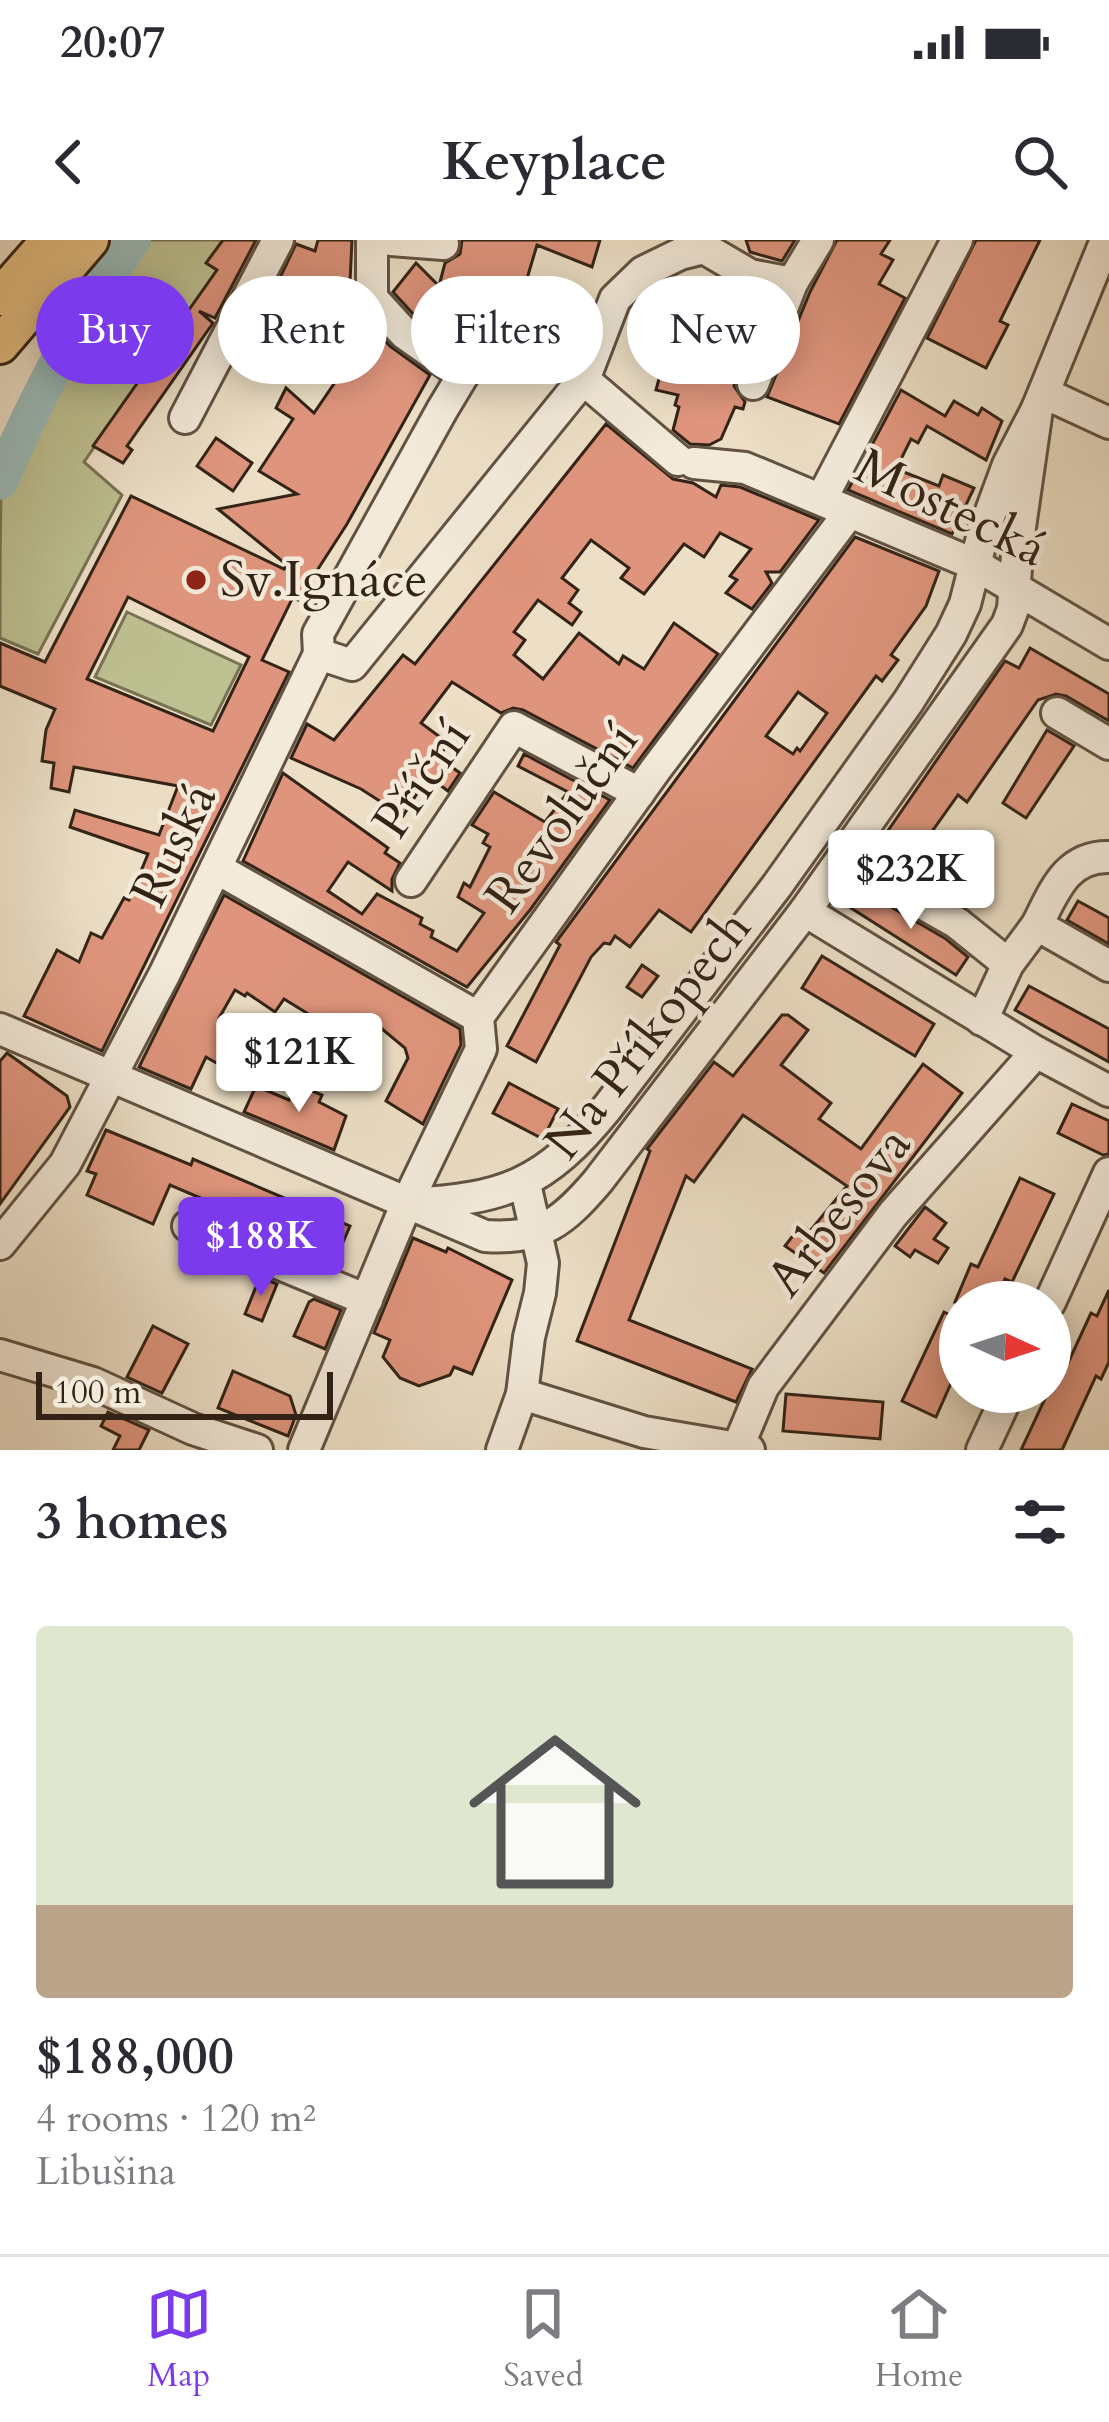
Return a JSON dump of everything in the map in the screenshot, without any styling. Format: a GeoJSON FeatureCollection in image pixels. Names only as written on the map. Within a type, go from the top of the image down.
{"type":"FeatureCollection","features":[{"type":"Feature","properties":{"kind":"main road"},"geometry":{"type":"LineString","coordinates":[[0,297],[50,240]]}},
{"type":"Feature","properties":{"kind":"main road"},"geometry":{"type":"LineString","coordinates":[[0,345],[89,240]]}},
{"type":"Feature","properties":{"kind":"street"},"geometry":{"type":"LineString","coordinates":[[185,418],[278,240]]}},
{"type":"Feature","properties":{"kind":"street"},"geometry":{"type":"LineString","coordinates":[[372,240],[372,298],[411,338]]}},
{"type":"Feature","properties":{"kind":"street"},"geometry":{"type":"LineString","coordinates":[[391,240],[442,244]]}},
{"type":"Feature","properties":{"kind":"street"},"geometry":{"type":"LineString","coordinates":[[643,272],[646,240]]}},
{"type":"Feature","properties":{"kind":"street"},"geometry":{"type":"LineString","coordinates":[[797,276],[818,240]]}},
{"type":"Feature","properties":{"kind":"street","name":"Revoluční"},"geometry":{"type":"LineString","coordinates":[[304,1450],[406,1204],[481,1049],[478,1017],[836,506],[957,240]]}},
{"type":"Feature","properties":{"kind":"street"},"geometry":{"type":"LineString","coordinates":[[1106,240],[1041,401],[1109,423]]}},
{"type":"Feature","properties":{"kind":"street"},"geometry":{"type":"LineString","coordinates":[[603,330],[615,299],[643,272],[703,244],[758,276]]}},
{"type":"Feature","properties":{"kind":"street","name":"Ruská"},"geometry":{"type":"LineString","coordinates":[[0,1244],[64,1164],[112,1076],[319,654],[318,634],[458,384]]}},
{"type":"Feature","properties":{"kind":"street"},"geometry":{"type":"LineString","coordinates":[[319,654],[352,665],[579,384]]}},
{"type":"Feature","properties":{"kind":"street","name":"Mostecká"},"geometry":{"type":"LineString","coordinates":[[593,384],[686,462],[746,468],[976,565],[1109,644]]}},
{"type":"Feature","properties":{"kind":"street","name":"Na Příkopech"},"geometry":{"type":"LineString","coordinates":[[406,1204],[480,1198],[525,1184],[583,1138],[776,887],[908,703],[951,634],[965,604],[1008,465],[1041,401]]}},
{"type":"Feature","properties":{"kind":"street","name":"Na Příkopech"},"geometry":{"type":"LineString","coordinates":[[0,1029],[485,1236],[538,1233],[574,1209],[598,1181],[848,853],[1007,625],[1041,401]]}},
{"type":"Feature","properties":{"kind":"street"},"geometry":{"type":"LineString","coordinates":[[1057,713],[1109,744]]}},
{"type":"Feature","properties":{"kind":"street","name":"Příční"},"geometry":{"type":"LineString","coordinates":[[411,881],[514,727],[639,793]]}},
{"type":"Feature","properties":{"kind":"street"},"geometry":{"type":"LineString","coordinates":[[848,853],[880,880],[956,923],[1008,964]]}},
{"type":"Feature","properties":{"kind":"street"},"geometry":{"type":"LineString","coordinates":[[982,1020],[1008,964],[1073,865],[1109,857]]}},
{"type":"Feature","properties":{"kind":"street"},"geometry":{"type":"LineString","coordinates":[[216,868],[478,1017]]}},
{"type":"Feature","properties":{"kind":"street"},"geometry":{"type":"LineString","coordinates":[[805,911],[1036,1052],[1109,1091]]}},
{"type":"Feature","properties":{"kind":"street"},"geometry":{"type":"LineString","coordinates":[[1036,925],[1109,966]]}},
{"type":"Feature","properties":{"kind":"street","name":"Arbesova"},"geometry":{"type":"LineString","coordinates":[[743,1448],[764,1387],[892,1214],[1036,1052]]}},
{"type":"Feature","properties":{"kind":"street"},"geometry":{"type":"LineString","coordinates":[[1060,1281],[1109,1173]]}},
{"type":"Feature","properties":{"kind":"street"},"geometry":{"type":"LineString","coordinates":[[502,1450],[522,1394],[543,1263],[525,1184]]}},
{"type":"Feature","properties":{"kind":"street"},"geometry":{"type":"LineString","coordinates":[[188,1226],[367,1300]]}},
{"type":"Feature","properties":{"kind":"street"},"geometry":{"type":"LineString","coordinates":[[0,1355],[93,1383],[193,1429],[257,1450]]}},
{"type":"Feature","properties":{"kind":"street"},"geometry":{"type":"LineString","coordinates":[[522,1394],[644,1432],[743,1448]]}},
{"type":"Feature","properties":{"kind":"street"},"geometry":{"type":"LineString","coordinates":[[982,1450],[999,1413]]}},
{"type":"Feature","properties":{"kind":"green space"},"geometry":{"type":"Polygon","coordinates":[[[142,240],[223,240],[207,263],[217,270],[194,303],[194,276],[117,276],[142,240]]]}},
{"type":"Feature","properties":{"kind":"green space"},"geometry":{"type":"Polygon","coordinates":[[[51,384],[138,384],[84,462],[122,495],[38,654],[0,638],[1,499],[51,384]]]}},
{"type":"Feature","properties":{"kind":"green space"},"geometry":{"type":"Polygon","coordinates":[[[127,612],[241,665],[211,725],[95,677],[127,612]]]}},
{"type":"Feature","properties":{"kind":"building"},"geometry":{"type":"Polygon","coordinates":[[[223,240],[256,240],[237,276],[218,276],[218,312],[215,318],[199,311],[213,323],[194,350],[194,303],[217,270],[206,263],[223,240]]]}},
{"type":"Feature","properties":{"kind":"building"},"geometry":{"type":"Polygon","coordinates":[[[318,240],[352,240],[350,276],[281,276],[296,244],[315,251],[318,240]]]}},
{"type":"Feature","properties":{"kind":"building"},"geometry":{"type":"Polygon","coordinates":[[[462,240],[600,240],[592,267],[537,245],[528,276],[442,276],[445,263],[460,254],[462,240]]]}},
{"type":"Feature","properties":{"kind":"building"},"geometry":{"type":"Polygon","coordinates":[[[746,240],[795,240],[782,261],[750,252],[746,240]]]}},
{"type":"Feature","properties":{"kind":"building"},"geometry":{"type":"Polygon","coordinates":[[[837,240],[890,240],[881,254],[893,260],[879,284],[905,298],[839,424],[767,397],[772,384],[800,384],[800,316],[837,240]]]}},
{"type":"Feature","properties":{"kind":"building"},"geometry":{"type":"Polygon","coordinates":[[[976,240],[1040,240],[1000,321],[1008,325],[986,368],[927,338],[976,240]]]}},
{"type":"Feature","properties":{"kind":"building"},"geometry":{"type":"Polygon","coordinates":[[[416,263],[429,276],[411,276],[411,312],[393,292],[416,263]]]}},
{"type":"Feature","properties":{"kind":"building"},"geometry":{"type":"Polygon","coordinates":[[[387,343],[411,361],[411,384],[425,384],[347,524],[298,600],[293,597],[262,660],[289,672],[102,1051],[24,1016],[57,950],[79,962],[91,933],[102,938],[124,898],[129,900],[148,854],[70,827],[75,810],[159,835],[178,786],[74,767],[69,792],[51,788],[54,763],[42,761],[46,730],[55,709],[0,686],[0,643],[45,662],[131,496],[284,569],[287,565],[218,509],[297,494],[259,471],[293,419],[276,408],[286,388],[314,413],[334,384],[387,384],[387,343]],[[128,597],[87,679],[213,731],[249,657],[128,597]]]}},
{"type":"Feature","properties":{"kind":"building"},"geometry":{"type":"Polygon","coordinates":[[[137,384],[170,384],[127,446],[132,450],[123,463],[93,446],[137,384]]]}},
{"type":"Feature","properties":{"kind":"building"},"geometry":{"type":"Polygon","coordinates":[[[658,384],[735,384],[745,402],[743,409],[735,407],[721,439],[709,445],[690,444],[673,430],[678,395],[656,390],[658,384]]]}},
{"type":"Feature","properties":{"kind":"building"},"geometry":{"type":"Polygon","coordinates":[[[901,390],[945,416],[954,401],[978,415],[982,408],[1002,421],[986,460],[927,426],[918,443],[911,439],[896,469],[939,486],[943,475],[974,488],[952,534],[848,490],[901,390]]]}},
{"type":"Feature","properties":{"kind":"building"},"geometry":{"type":"Polygon","coordinates":[[[606,424],[673,479],[693,483],[716,497],[721,485],[740,487],[819,520],[780,572],[766,572],[772,583],[752,609],[726,593],[737,580],[730,576],[751,549],[720,533],[704,557],[684,544],[644,594],[621,578],[629,568],[591,540],[562,578],[578,590],[569,603],[581,612],[572,625],[538,600],[514,632],[525,640],[514,655],[543,679],[579,633],[619,664],[623,656],[644,669],[674,623],[718,654],[633,768],[523,710],[501,713],[452,682],[421,723],[448,743],[439,758],[460,773],[448,791],[428,776],[403,816],[361,789],[291,758],[307,724],[334,740],[403,655],[415,664],[606,424]]]}},
{"type":"Feature","properties":{"kind":"building"},"geometry":{"type":"Polygon","coordinates":[[[216,438],[252,463],[233,491],[197,466],[216,438]]]}},
{"type":"Feature","properties":{"kind":"building"},"geometry":{"type":"Polygon","coordinates":[[[855,537],[939,571],[926,606],[891,655],[898,660],[882,681],[876,676],[691,932],[659,910],[630,947],[615,936],[610,944],[604,943],[591,957],[536,1062],[507,1046],[560,945],[556,942],[855,537]],[[798,692],[766,736],[793,754],[827,713],[798,692]]]}},
{"type":"Feature","properties":{"kind":"building"},"geometry":{"type":"Polygon","coordinates":[[[1030,648],[1109,694],[1109,721],[1066,696],[1038,700],[967,802],[958,795],[906,868],[876,848],[1005,661],[1019,668],[1030,648]]]}},
{"type":"Feature","properties":{"kind":"building"},"geometry":{"type":"Polygon","coordinates":[[[1047,730],[1074,746],[1026,818],[1003,803],[1047,730]]]}},
{"type":"Feature","properties":{"kind":"building"},"geometry":{"type":"Polygon","coordinates":[[[524,754],[610,800],[467,987],[243,861],[283,773],[388,848],[385,853],[400,863],[392,891],[348,862],[328,891],[362,914],[377,894],[422,918],[420,924],[433,931],[431,937],[457,951],[484,913],[458,897],[464,883],[470,887],[490,847],[483,843],[488,834],[472,825],[494,792],[545,822],[568,792],[518,766],[524,754]]]}},
{"type":"Feature","properties":{"kind":"building"},"geometry":{"type":"Polygon","coordinates":[[[862,890],[968,957],[956,975],[851,908],[862,890]]]}},
{"type":"Feature","properties":{"kind":"building"},"geometry":{"type":"Polygon","coordinates":[[[224,895],[460,1029],[461,1045],[423,1124],[386,1101],[408,1058],[405,1048],[381,1028],[378,1033],[362,1024],[358,1030],[348,1023],[341,1034],[284,999],[275,1012],[235,990],[219,1018],[260,1047],[241,1077],[206,1057],[191,1089],[139,1067],[224,895]]]}},
{"type":"Feature","properties":{"kind":"building"},"geometry":{"type":"Polygon","coordinates":[[[1078,901],[1109,918],[1109,944],[1067,920],[1078,901]]]}},
{"type":"Feature","properties":{"kind":"building"},"geometry":{"type":"Polygon","coordinates":[[[822,956],[934,1024],[915,1056],[802,988],[822,956]]]}},
{"type":"Feature","properties":{"kind":"building"},"geometry":{"type":"Polygon","coordinates":[[[642,965],[658,976],[642,997],[627,987],[642,965]]]}},
{"type":"Feature","properties":{"kind":"building"},"geometry":{"type":"Polygon","coordinates":[[[1029,986],[1109,1029],[1109,1062],[1015,1010],[1029,986]]]}},
{"type":"Feature","properties":{"kind":"building"},"geometry":{"type":"Polygon","coordinates":[[[782,1015],[808,1030],[781,1065],[831,1103],[819,1119],[861,1149],[923,1064],[962,1093],[824,1273],[785,1246],[801,1225],[810,1231],[847,1186],[743,1115],[694,1182],[686,1176],[629,1320],[752,1369],[736,1402],[577,1341],[647,1149],[714,1062],[733,1076],[782,1015]]]}},
{"type":"Feature","properties":{"kind":"building"},"geometry":{"type":"Polygon","coordinates":[[[7,1053],[67,1096],[70,1107],[0,1204],[0,1061],[7,1053]]]}},
{"type":"Feature","properties":{"kind":"building"},"geometry":{"type":"Polygon","coordinates":[[[509,1083],[558,1109],[543,1139],[493,1113],[509,1083]]]}},
{"type":"Feature","properties":{"kind":"building"},"geometry":{"type":"Polygon","coordinates":[[[296,1084],[322,1095],[319,1102],[346,1116],[334,1150],[244,1112],[256,1086],[289,1100],[296,1084]]]}},
{"type":"Feature","properties":{"kind":"building"},"geometry":{"type":"Polygon","coordinates":[[[1072,1104],[1109,1121],[1109,1154],[1058,1133],[1072,1104]]]}},
{"type":"Feature","properties":{"kind":"building"},"geometry":{"type":"Polygon","coordinates":[[[106,1130],[191,1165],[193,1159],[350,1226],[337,1256],[170,1185],[153,1224],[87,1195],[96,1174],[87,1171],[106,1130]]]}},
{"type":"Feature","properties":{"kind":"building"},"geometry":{"type":"Polygon","coordinates":[[[1020,1178],[1054,1194],[1012,1281],[964,1281],[971,1264],[978,1267],[1020,1178]]]}},
{"type":"Feature","properties":{"kind":"building"},"geometry":{"type":"Polygon","coordinates":[[[925,1207],[946,1223],[934,1239],[948,1248],[938,1263],[915,1250],[910,1257],[895,1246],[925,1207]]]}},
{"type":"Feature","properties":{"kind":"building"},"geometry":{"type":"Polygon","coordinates":[[[413,1238],[446,1252],[448,1248],[512,1280],[472,1374],[454,1367],[450,1375],[419,1386],[400,1378],[383,1357],[390,1340],[374,1333],[413,1238]]]}},
{"type":"Feature","properties":{"kind":"building"},"geometry":{"type":"Polygon","coordinates":[[[260,1277],[277,1284],[262,1321],[245,1314],[260,1277]]]}},
{"type":"Feature","properties":{"kind":"building"},"geometry":{"type":"Polygon","coordinates":[[[1109,1290],[1109,1362],[1101,1379],[1096,1376],[1062,1450],[1021,1450],[1038,1413],[1071,1413],[1071,1356],[1091,1313],[1097,1316],[1109,1290]]]}},
{"type":"Feature","properties":{"kind":"building"},"geometry":{"type":"Polygon","coordinates":[[[314,1299],[341,1310],[325,1349],[294,1336],[314,1299]]]}},
{"type":"Feature","properties":{"kind":"building"},"geometry":{"type":"Polygon","coordinates":[[[939,1323],[936,1417],[902,1401],[939,1323]]]}},
{"type":"Feature","properties":{"kind":"building"},"geometry":{"type":"Polygon","coordinates":[[[153,1326],[188,1344],[162,1393],[127,1377],[153,1326]]]}},
{"type":"Feature","properties":{"kind":"building"},"geometry":{"type":"Polygon","coordinates":[[[233,1371],[290,1396],[296,1415],[288,1436],[218,1408],[233,1371]]]}},
{"type":"Feature","properties":{"kind":"building"},"geometry":{"type":"Polygon","coordinates":[[[786,1394],[883,1402],[880,1439],[783,1431],[786,1394]]]}},
{"type":"Feature","properties":{"kind":"building"},"geometry":{"type":"Polygon","coordinates":[[[108,1412],[149,1430],[139,1450],[113,1450],[120,1436],[101,1426],[108,1412]]]}},
{"type":"Feature","properties":{"kind":"waterway"},"geometry":{"type":"LineString","coordinates":[[0,482],[60,357],[133,240]]}},
{"type":"Feature","properties":{"kind":"place","name":"Sv.Ignáce"},"geometry":{"type":"Point","coordinates":[196,580]}}]}
